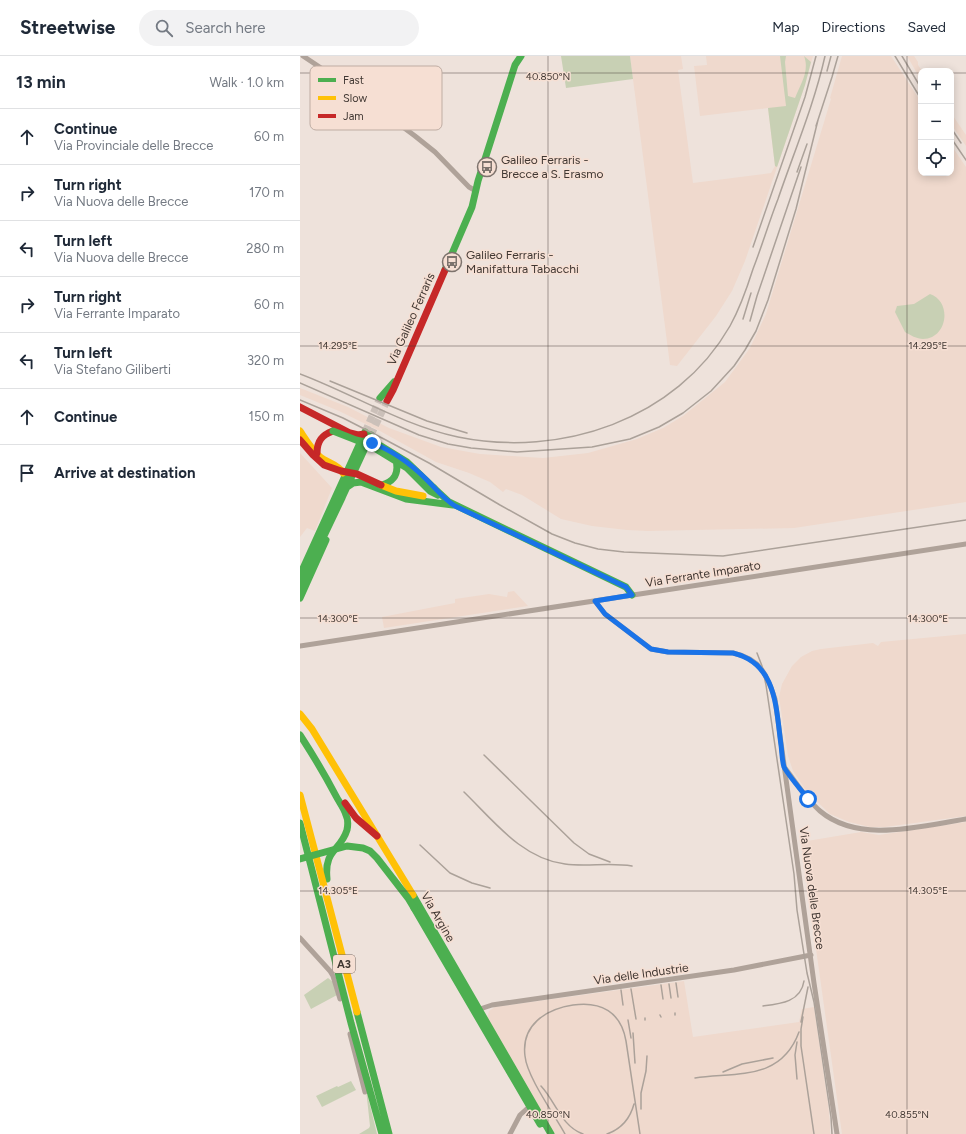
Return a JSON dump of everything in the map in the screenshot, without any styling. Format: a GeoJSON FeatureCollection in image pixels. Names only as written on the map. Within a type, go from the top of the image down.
{"type":"FeatureCollection","features":[{"type":"Feature","properties":{"kind":"main road","name":"Via Galileo Ferraris"},"geometry":{"type":"LineString","coordinates":[[383,400],[393,390],[471,208],[517,56]]}},
{"type":"Feature","properties":{"kind":"main road","name":"Via Galileo Ferraris"},"geometry":{"type":"LineString","coordinates":[[515,65],[520,56]]}},
{"type":"Feature","properties":{"kind":"main road"},"geometry":{"type":"LineString","coordinates":[[300,407],[350,434],[368,435]]}},
{"type":"Feature","properties":{"kind":"main road"},"geometry":{"type":"LineString","coordinates":[[300,413],[334,431],[356,440],[372,443],[388,450],[407,462],[452,504]]}},
{"type":"Feature","properties":{"kind":"main road"},"geometry":{"type":"LineString","coordinates":[[300,431],[316,453],[324,460],[341,468],[344,477]]}},
{"type":"Feature","properties":{"kind":"main road"},"geometry":{"type":"LineString","coordinates":[[316,453],[318,441],[322,436],[334,431]]}},
{"type":"Feature","properties":{"kind":"main road"},"geometry":{"type":"LineString","coordinates":[[368,435],[376,449],[407,468],[430,491],[442,496]]}},
{"type":"Feature","properties":{"kind":"main road"},"geometry":{"type":"LineString","coordinates":[[300,575],[344,477],[368,435]]}},
{"type":"Feature","properties":{"kind":"main road"},"geometry":{"type":"LineString","coordinates":[[300,598],[329,533],[346,487],[368,435]]}},
{"type":"Feature","properties":{"kind":"main road"},"geometry":{"type":"LineString","coordinates":[[300,440],[324,465],[341,471],[357,474],[396,491],[452,504],[626,587],[632,595]]}},
{"type":"Feature","properties":{"kind":"main road"},"geometry":{"type":"LineString","coordinates":[[381,485],[394,480],[397,475],[398,469],[396,460]]}},
{"type":"Feature","properties":{"kind":"main road"},"geometry":{"type":"LineString","coordinates":[[346,487],[353,483],[361,482],[406,499],[452,504]]}},
{"type":"Feature","properties":{"kind":"main road"},"geometry":{"type":"LineString","coordinates":[[300,586],[342,498]]}},
{"type":"Feature","properties":{"kind":"main road","name":"Via Argine"},"geometry":{"type":"LineString","coordinates":[[300,714],[312,729],[411,892],[476,1011]]}},
{"type":"Feature","properties":{"kind":"main road"},"geometry":{"type":"LineString","coordinates":[[300,735],[333,788],[356,818],[377,836]]}},
{"type":"Feature","properties":{"kind":"main road"},"geometry":{"type":"LineString","coordinates":[[333,788],[347,818],[348,826],[343,838],[329,855],[325,869],[342,954]]}},
{"type":"Feature","properties":{"kind":"main road","name":"A3"},"geometry":{"type":"LineString","coordinates":[[300,794],[389,1134]]}},
{"type":"Feature","properties":{"kind":"main road","name":"A3"},"geometry":{"type":"LineString","coordinates":[[300,823],[381,1134]]}},
{"type":"Feature","properties":{"kind":"main road","name":"Via Argine"},"geometry":{"type":"LineString","coordinates":[[300,859],[347,846],[363,848],[370,851],[377,858],[408,898],[532,1105],[552,1134]]}},
{"type":"Feature","properties":{"kind":"main road","name":"Via Argine"},"geometry":{"type":"LineString","coordinates":[[532,1105],[546,1134]]}},
{"type":"Feature","properties":{"kind":"street"},"geometry":{"type":"LineString","coordinates":[[304,56],[319,66]]}},
{"type":"Feature","properties":{"kind":"street"},"geometry":{"type":"LineString","coordinates":[[407,130],[435,152],[469,188],[476,191]]}},
{"type":"Feature","properties":{"kind":"street","name":"Via Ferrante Imparato"},"geometry":{"type":"LineString","coordinates":[[300,646],[966,544]]}},
{"type":"Feature","properties":{"kind":"street","name":"Via Nuova delle Brecce"},"geometry":{"type":"LineString","coordinates":[[595,601],[605,614],[651,649],[668,652],[733,653],[743,655],[755,662],[768,679],[774,699],[837,1134]]}},
{"type":"Feature","properties":{"kind":"street"},"geometry":{"type":"LineString","coordinates":[[784,767],[808,799],[820,811],[834,820],[855,827],[874,831],[889,831],[966,819]]}},
{"type":"Feature","properties":{"kind":"street"},"geometry":{"type":"LineString","coordinates":[[300,938],[325,964],[333,976],[364,1092]]}},
{"type":"Feature","properties":{"kind":"street","name":"Via delle Industrie"},"geometry":{"type":"LineString","coordinates":[[476,1011],[492,1005],[734,970],[811,955]]}},
{"type":"Feature","properties":{"kind":"street"},"geometry":{"type":"LineString","coordinates":[[510,1134],[520,1115],[532,1105]]}},
{"type":"Feature","properties":{"kind":"shaded area"},"geometry":{"type":"Polygon","coordinates":[[[630,56],[681,56],[683,69],[678,70],[693,183],[771,173],[775,166],[768,108],[700,116],[694,66],[707,65],[706,56],[813,56],[805,85],[745,261],[732,291],[716,316],[677,366],[670,365],[630,56]]]}},
{"type":"Feature","properties":{"kind":"shaded area"},"geometry":{"type":"Polygon","coordinates":[[[842,56],[891,56],[918,97],[918,176],[954,176],[954,149],[966,167],[966,502],[794,528],[648,531],[592,526],[561,519],[522,495],[506,489],[503,492],[490,482],[436,462],[380,431],[339,411],[300,395],[300,388],[348,407],[389,428],[441,447],[480,454],[543,458],[588,453],[637,439],[663,428],[683,416],[725,382],[750,348],[766,314],[831,99],[830,98],[842,56]]]}},
{"type":"Feature","properties":{"kind":"shaded area"},"geometry":{"type":"Polygon","coordinates":[[[907,56],[914,56],[918,62],[920,68],[918,68],[918,75],[907,56]]]}},
{"type":"Feature","properties":{"kind":"shaded area"},"geometry":{"type":"Polygon","coordinates":[[[954,117],[966,135],[966,146],[954,128],[954,117]]]}},
{"type":"Feature","properties":{"kind":"shaded area"},"geometry":{"type":"Polygon","coordinates":[[[300,453],[332,488],[315,531],[307,528],[300,537],[300,453]]]}},
{"type":"Feature","properties":{"kind":"shaded area"},"geometry":{"type":"Polygon","coordinates":[[[514,591],[528,606],[384,628],[382,617],[455,603],[455,599],[489,594],[507,597],[508,592],[514,591]]]}},
{"type":"Feature","properties":{"kind":"shaded area"},"geometry":{"type":"Polygon","coordinates":[[[966,634],[966,816],[885,827],[870,827],[849,822],[830,814],[807,792],[793,771],[788,756],[779,697],[782,684],[792,666],[801,657],[812,651],[821,649],[873,643],[878,646],[881,642],[966,634]]]}},
{"type":"Feature","properties":{"kind":"shaded area"},"geometry":{"type":"Polygon","coordinates":[[[966,822],[966,1134],[842,1134],[801,842],[861,832],[879,835],[966,822]]]}},
{"type":"Feature","properties":{"kind":"shaded area"},"geometry":{"type":"Polygon","coordinates":[[[684,981],[693,1037],[799,1022],[802,1009],[814,1007],[828,1103],[830,1134],[555,1134],[487,1019],[489,1011],[495,1007],[684,981]]]}},
{"type":"Feature","properties":{"kind":"green space"},"geometry":{"type":"Polygon","coordinates":[[[561,56],[630,56],[633,79],[566,88],[561,56]]]}},
{"type":"Feature","properties":{"kind":"green space"},"geometry":{"type":"Polygon","coordinates":[[[780,56],[786,56],[785,62],[788,96],[795,98],[805,72],[806,62],[804,56],[811,62],[805,85],[777,167],[775,166],[768,108],[786,106],[780,56]]]}},
{"type":"Feature","properties":{"kind":"green space"},"geometry":{"type":"Polygon","coordinates":[[[930,294],[937,298],[942,304],[944,320],[942,327],[931,337],[923,339],[911,336],[905,332],[895,312],[897,306],[914,304],[930,294]]]}},
{"type":"Feature","properties":{"kind":"green space"},"geometry":{"type":"Polygon","coordinates":[[[328,978],[333,982],[337,995],[311,1009],[304,995],[328,978]]]}},
{"type":"Feature","properties":{"kind":"green space"},"geometry":{"type":"Polygon","coordinates":[[[351,1081],[356,1090],[322,1107],[316,1096],[351,1081]]]}},
{"type":"Feature","properties":{"kind":"green space"},"geometry":{"type":"Polygon","coordinates":[[[366,1089],[377,1134],[359,1134],[370,1126],[366,1089]]]}},
{"type":"Feature","properties":{"kind":"tunnel"},"geometry":{"type":"LineString","coordinates":[[365,432],[380,398]]}},
{"type":"Feature","properties":{"kind":"tunnel"},"geometry":{"type":"LineString","coordinates":[[371,435],[387,401]]}},
{"type":"Feature","properties":{"kind":"railway"},"geometry":{"type":"LineString","coordinates":[[753,247],[805,97],[816,56]]}},
{"type":"Feature","properties":{"kind":"railway"},"geometry":{"type":"LineString","coordinates":[[300,374],[397,417],[437,432],[458,437],[497,442],[536,442],[575,436],[612,425],[647,408],[679,386],[707,359],[734,319],[746,291],[803,128],[825,56]]}},
{"type":"Feature","properties":{"kind":"railway"},"geometry":{"type":"LineString","coordinates":[[827,71],[831,56]]}},
{"type":"Feature","properties":{"kind":"railway"},"geometry":{"type":"LineString","coordinates":[[816,126],[838,56]]}},
{"type":"Feature","properties":{"kind":"railway"},"geometry":{"type":"LineString","coordinates":[[895,56],[918,94]]}},
{"type":"Feature","properties":{"kind":"railway"},"geometry":{"type":"LineString","coordinates":[[902,56],[918,83]]}},
{"type":"Feature","properties":{"kind":"railway"},"geometry":{"type":"LineString","coordinates":[[300,383],[419,435],[448,444],[471,448],[517,452],[592,447],[630,439],[659,427],[683,413],[711,391],[734,366],[756,331],[768,300],[796,209],[818,120]]}},
{"type":"Feature","properties":{"kind":"railway"},"geometry":{"type":"LineString","coordinates":[[954,132],[961,143]]}},
{"type":"Feature","properties":{"kind":"railway"},"geometry":{"type":"LineString","coordinates":[[952,140],[966,160]]}},
{"type":"Feature","properties":{"kind":"railway"},"geometry":{"type":"LineString","coordinates":[[797,172],[807,144]]}},
{"type":"Feature","properties":{"kind":"railway"},"geometry":{"type":"LineString","coordinates":[[750,321],[757,296],[801,167]]}},
{"type":"Feature","properties":{"kind":"railway"},"geometry":{"type":"LineString","coordinates":[[743,319],[751,293]]}},
{"type":"Feature","properties":{"kind":"railway"},"geometry":{"type":"LineString","coordinates":[[330,381],[427,421],[467,433]]}},
{"type":"Feature","properties":{"kind":"railway"},"geometry":{"type":"LineString","coordinates":[[300,400],[343,418],[384,439],[429,463],[552,534],[575,543],[598,549],[624,552],[723,556],[966,520]]}},
{"type":"Feature","properties":{"kind":"railway"},"geometry":{"type":"LineString","coordinates":[[757,653],[762,666],[766,685],[794,874],[797,910],[807,973],[814,1002],[831,1117],[832,1134]]}},
{"type":"Feature","properties":{"kind":"railway"},"geometry":{"type":"LineString","coordinates":[[484,755],[574,843],[589,854],[610,862]]}},
{"type":"Feature","properties":{"kind":"railway"},"geometry":{"type":"LineString","coordinates":[[464,792],[509,837],[535,855],[550,861],[565,864],[615,864],[632,866]]}},
{"type":"Feature","properties":{"kind":"railway"},"geometry":{"type":"LineString","coordinates":[[420,845],[450,873],[472,883],[490,888]]}},
{"type":"Feature","properties":{"kind":"railway"},"geometry":{"type":"LineString","coordinates":[[763,1006],[783,1003],[794,998],[802,988],[804,981]]}},
{"type":"Feature","properties":{"kind":"railway"},"geometry":{"type":"LineString","coordinates":[[676,983],[678,997]]}},
{"type":"Feature","properties":{"kind":"railway"},"geometry":{"type":"LineString","coordinates":[[669,984],[671,998]]}},
{"type":"Feature","properties":{"kind":"railway"},"geometry":{"type":"LineString","coordinates":[[661,985],[663,999]]}},
{"type":"Feature","properties":{"kind":"railway"},"geometry":{"type":"LineString","coordinates":[[801,1022],[808,987]]}},
{"type":"Feature","properties":{"kind":"railway"},"geometry":{"type":"LineString","coordinates":[[631,989],[636,1019]]}},
{"type":"Feature","properties":{"kind":"railway"},"geometry":{"type":"LineString","coordinates":[[621,990],[623,1005]]}},
{"type":"Feature","properties":{"kind":"railway"},"geometry":{"type":"LineString","coordinates":[[565,1134],[531,1074],[525,1056],[525,1045],[531,1027],[537,1020],[554,1010],[583,1004],[601,1007],[614,1016],[620,1023],[626,1041],[640,1134]]}},
{"type":"Feature","properties":{"kind":"railway"},"geometry":{"type":"LineString","coordinates":[[803,1017],[801,1046],[814,1134]]}},
{"type":"Feature","properties":{"kind":"railway"},"geometry":{"type":"LineString","coordinates":[[628,1020],[631,1038]]}},
{"type":"Feature","properties":{"kind":"railway"},"geometry":{"type":"LineString","coordinates":[[695,1078],[742,1074],[769,1067],[781,1059],[791,1048],[799,1032]]}},
{"type":"Feature","properties":{"kind":"railway"},"geometry":{"type":"LineString","coordinates":[[633,1033],[635,1063]]}},
{"type":"Feature","properties":{"kind":"railway"},"geometry":{"type":"LineString","coordinates":[[797,1042],[795,1055],[797,1079]]}},
{"type":"Feature","properties":{"kind":"railway"},"geometry":{"type":"LineString","coordinates":[[641,1109],[641,1093],[646,1071],[647,1056]]}},
{"type":"Feature","properties":{"kind":"railway"},"geometry":{"type":"LineString","coordinates":[[723,1072],[742,1064],[773,1058]]}},
{"type":"Feature","properties":{"kind":"railway"},"geometry":{"type":"LineString","coordinates":[[541,1086],[564,1120],[575,1130],[583,1134]]}},
{"type":"Feature","properties":{"kind":"railway"},"geometry":{"type":"LineString","coordinates":[[607,1134],[617,1129],[624,1123],[634,1104]]}},
{"type":"Feature","properties":{"kind":"traffic: fast"},"geometry":{"type":"LineString","coordinates":[[445,270],[472,207],[478,181],[515,65],[521,56]]}},
{"type":"Feature","properties":{"kind":"traffic: fast"},"geometry":{"type":"LineString","coordinates":[[380,398],[394,382]]}},
{"type":"Feature","properties":{"kind":"traffic: fast"},"geometry":{"type":"LineString","coordinates":[[333,431],[356,440],[381,446],[407,462],[434,488]]}},
{"type":"Feature","properties":{"kind":"traffic: fast"},"geometry":{"type":"LineString","coordinates":[[300,575],[365,432]]}},
{"type":"Feature","properties":{"kind":"traffic: fast"},"geometry":{"type":"LineString","coordinates":[[340,502],[371,435]]}},
{"type":"Feature","properties":{"kind":"traffic: fast"},"geometry":{"type":"LineString","coordinates":[[371,441],[376,449],[407,468],[430,491],[438,495]]}},
{"type":"Feature","properties":{"kind":"traffic: fast"},"geometry":{"type":"LineString","coordinates":[[382,485],[393,479],[395,476],[397,469],[396,460]]}},
{"type":"Feature","properties":{"kind":"traffic: fast"},"geometry":{"type":"LineString","coordinates":[[347,487],[353,483],[361,482],[406,499],[453,505]]}},
{"type":"Feature","properties":{"kind":"traffic: fast"},"geometry":{"type":"LineString","coordinates":[[434,488],[449,502],[626,587],[632,595]]}},
{"type":"Feature","properties":{"kind":"traffic: fast"},"geometry":{"type":"LineString","coordinates":[[300,586],[342,498]]}},
{"type":"Feature","properties":{"kind":"traffic: fast"},"geometry":{"type":"LineString","coordinates":[[300,598],[326,540]]}},
{"type":"Feature","properties":{"kind":"traffic: fast"},"geometry":{"type":"LineString","coordinates":[[300,735],[328,780],[344,810],[348,822],[344,837],[330,856],[327,869],[327,879]]}},
{"type":"Feature","properties":{"kind":"traffic: fast"},"geometry":{"type":"LineString","coordinates":[[300,823],[351,1023],[382,1134]]}},
{"type":"Feature","properties":{"kind":"traffic: fast"},"geometry":{"type":"LineString","coordinates":[[300,859],[347,846],[363,848],[370,851],[408,898],[414,908]]}},
{"type":"Feature","properties":{"kind":"traffic: fast"},"geometry":{"type":"LineString","coordinates":[[413,895],[551,1134]]}},
{"type":"Feature","properties":{"kind":"traffic: fast"},"geometry":{"type":"LineString","coordinates":[[414,908],[540,1124]]}},
{"type":"Feature","properties":{"kind":"traffic: fast"},"geometry":{"type":"LineString","coordinates":[[357,1012],[389,1134]]}},
{"type":"Feature","properties":{"kind":"traffic: slow"},"geometry":{"type":"LineString","coordinates":[[300,431],[317,454],[341,470],[343,473]]}},
{"type":"Feature","properties":{"kind":"traffic: slow"},"geometry":{"type":"LineString","coordinates":[[381,485],[396,491],[423,496]]}},
{"type":"Feature","properties":{"kind":"traffic: slow"},"geometry":{"type":"LineString","coordinates":[[300,714],[312,729],[413,895]]}},
{"type":"Feature","properties":{"kind":"traffic: slow"},"geometry":{"type":"LineString","coordinates":[[300,795],[357,1012]]}},
{"type":"Feature","properties":{"kind":"traffic: jam"},"geometry":{"type":"LineString","coordinates":[[387,401],[445,270]]}},
{"type":"Feature","properties":{"kind":"traffic: jam"},"geometry":{"type":"LineString","coordinates":[[300,407],[350,433],[358,435],[364,434]]}},
{"type":"Feature","properties":{"kind":"traffic: jam"},"geometry":{"type":"LineString","coordinates":[[317,453],[318,445],[321,439],[326,434],[333,431]]}},
{"type":"Feature","properties":{"kind":"traffic: jam"},"geometry":{"type":"LineString","coordinates":[[300,440],[324,465],[341,471],[357,474],[381,485]]}},
{"type":"Feature","properties":{"kind":"traffic: jam"},"geometry":{"type":"LineString","coordinates":[[345,803],[356,818],[377,836]]}},
{"type":"Feature","properties":{"kind":"place","name":"Galileo Ferraris - Brecce a S. Erasmo"},"geometry":{"type":"Point","coordinates":[487,167]}},
{"type":"Feature","properties":{"kind":"place","name":"Galileo Ferraris - Manifattura Tabacchi"},"geometry":{"type":"Point","coordinates":[452,262]}},
{"type":"Feature","properties":{"kind":"route"},"geometry":{"type":"LineString","coordinates":[[372,443],[388,450],[407,462],[442,496],[455,506],[626,587],[632,595],[595,601],[605,614],[651,649],[662,652],[733,653],[743,655],[755,662],[768,679],[774,699],[784,767],[808,799]]}}]}
